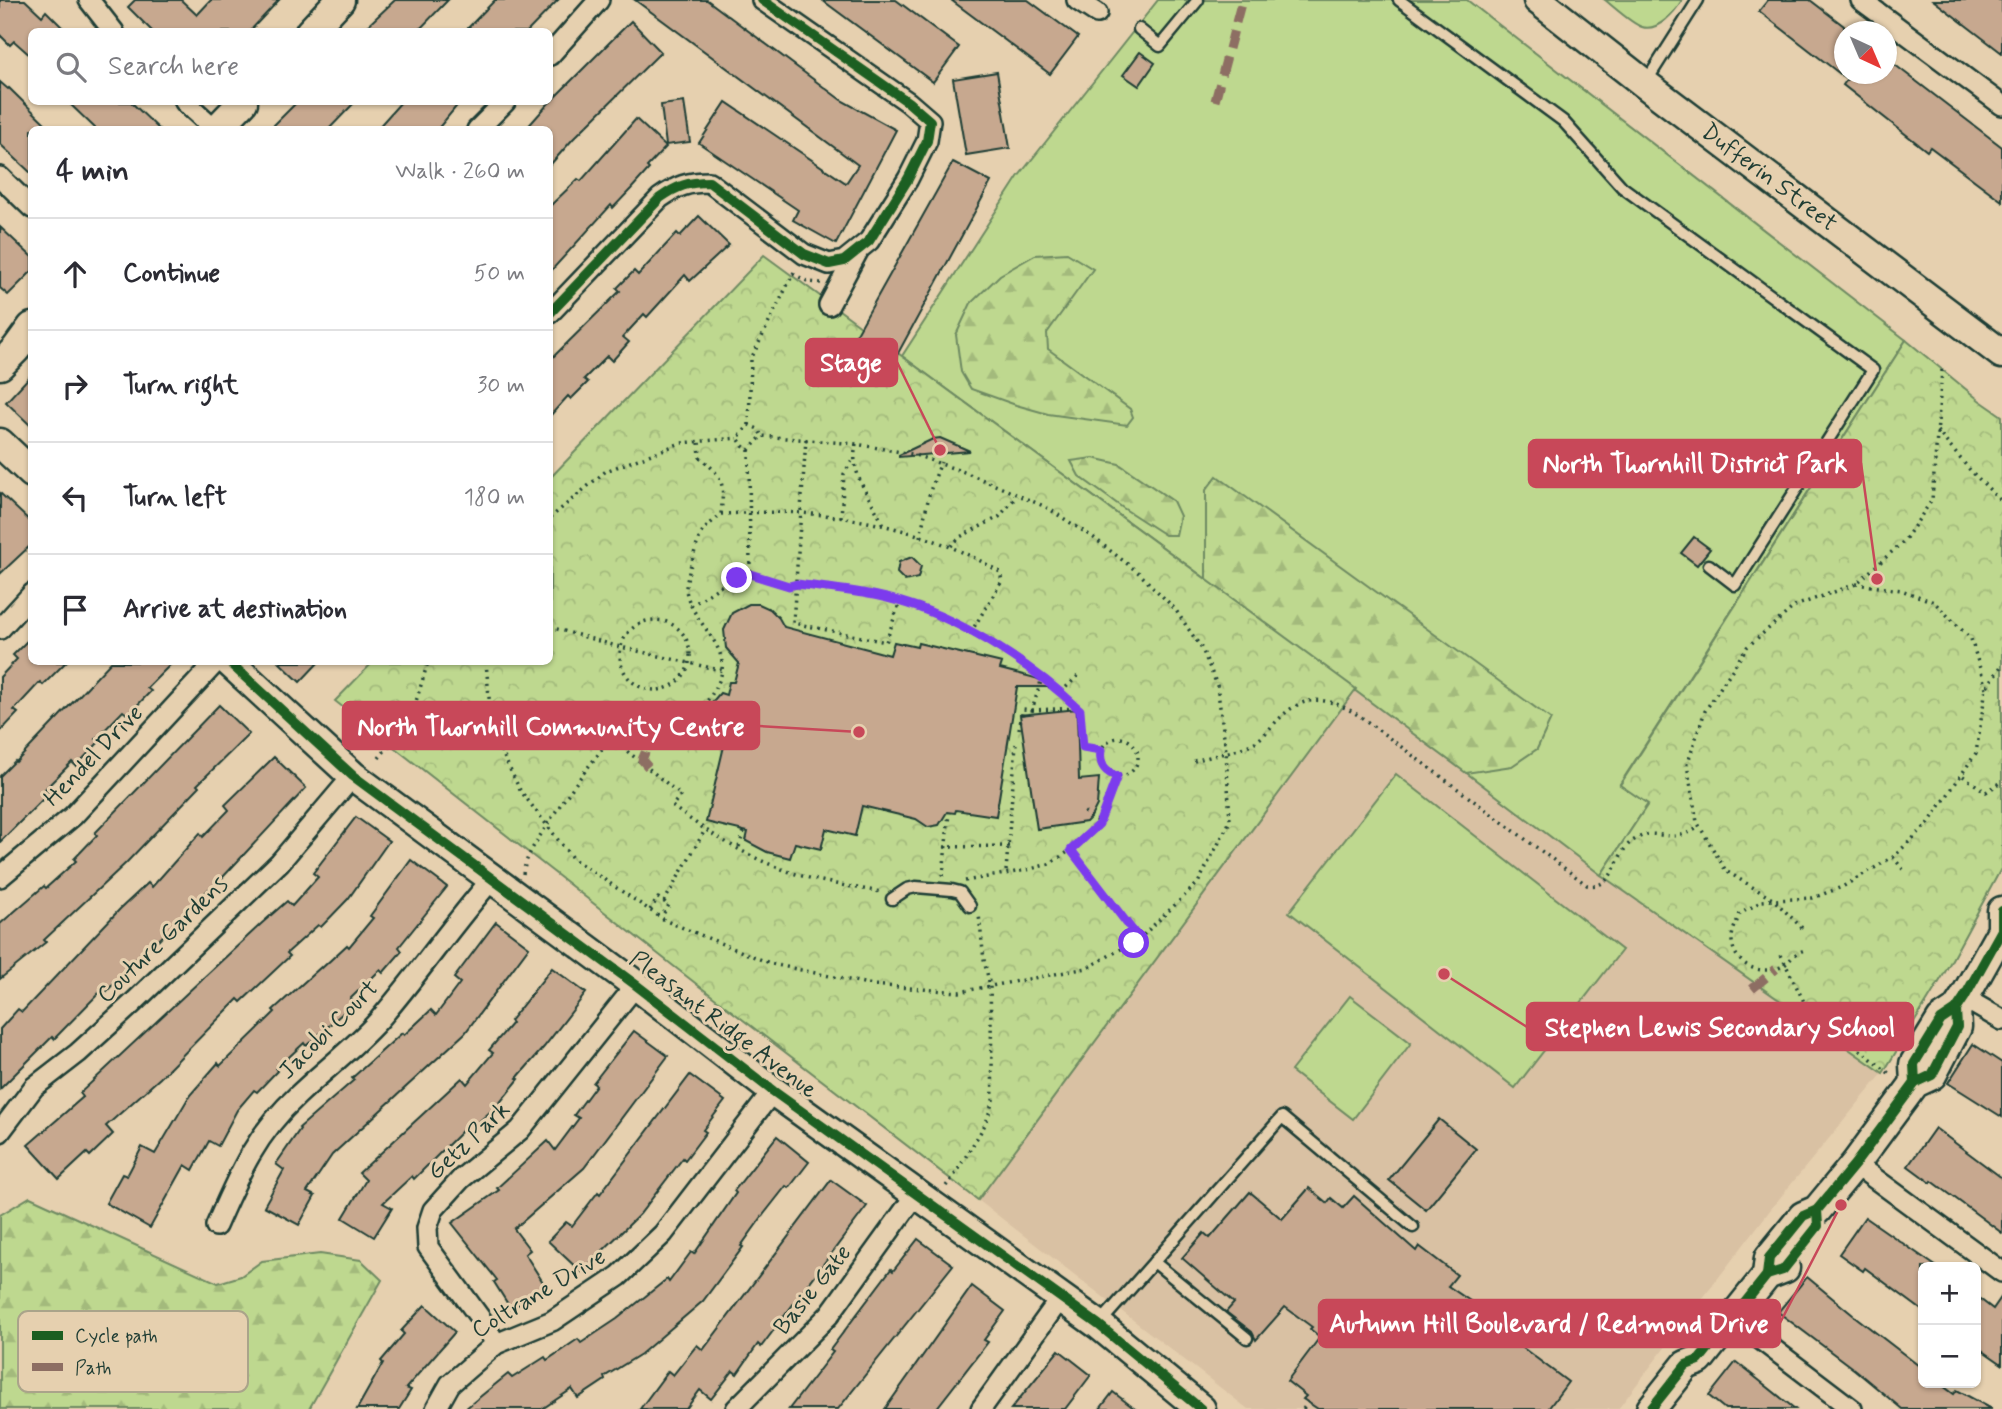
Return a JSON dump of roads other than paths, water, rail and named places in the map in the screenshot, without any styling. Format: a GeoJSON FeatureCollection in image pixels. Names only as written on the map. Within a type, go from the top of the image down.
{"type":"FeatureCollection","features":[{"type":"Feature","properties":{"kind":"street"},"geometry":{"type":"LineString","coordinates":[[89,0],[111,28]]}},
{"type":"Feature","properties":{"kind":"street"},"geometry":{"type":"LineString","coordinates":[[314,28],[340,0]]}},
{"type":"Feature","properties":{"kind":"street"},"geometry":{"type":"LineString","coordinates":[[553,52],[599,0]]}},
{"type":"Feature","properties":{"kind":"street"},"geometry":{"type":"LineString","coordinates":[[553,310],[660,198],[677,186],[709,182],[804,254],[829,264],[844,261],[869,241],[908,179],[927,141],[930,121],[908,102],[762,0]]}},
{"type":"Feature","properties":{"kind":"street"},"geometry":{"type":"LineString","coordinates":[[1077,0],[1097,13]]}},
{"type":"Feature","properties":{"kind":"street","name":"Dufferin Street"},"geometry":{"type":"LineString","coordinates":[[1538,0],[2002,354]]}},
{"type":"Feature","properties":{"kind":"street"},"geometry":{"type":"LineString","coordinates":[[1861,0],[2002,105]]}},
{"type":"Feature","properties":{"kind":"street"},"geometry":{"type":"LineString","coordinates":[[188,105],[212,126]]}},
{"type":"Feature","properties":{"kind":"street"},"geometry":{"type":"LineString","coordinates":[[220,126],[240,105]]}},
{"type":"Feature","properties":{"kind":"street"},"geometry":{"type":"LineString","coordinates":[[481,126],[502,105]]}},
{"type":"Feature","properties":{"kind":"street"},"geometry":{"type":"LineString","coordinates":[[0,177],[28,204]]}},
{"type":"Feature","properties":{"kind":"street"},"geometry":{"type":"LineString","coordinates":[[829,305],[858,251]]}},
{"type":"Feature","properties":{"kind":"street"},"geometry":{"type":"LineString","coordinates":[[0,340],[28,322]]}},
{"type":"Feature","properties":{"kind":"street"},"geometry":{"type":"LineString","coordinates":[[0,365],[28,332]]}},
{"type":"Feature","properties":{"kind":"street"},"geometry":{"type":"LineString","coordinates":[[0,443],[28,469]]}},
{"type":"Feature","properties":{"kind":"street"},"geometry":{"type":"LineString","coordinates":[[3,619],[28,597]]}},
{"type":"Feature","properties":{"kind":"street","name":"Hendel Drive"},"geometry":{"type":"LineString","coordinates":[[0,877],[73,816],[213,665]]}},
{"type":"Feature","properties":{"kind":"street","name":"Pleasant Ridge Avenue"},"geometry":{"type":"LineString","coordinates":[[232,665],[353,776],[636,985],[773,1091],[1099,1325],[1198,1408]]}},
{"type":"Feature","properties":{"kind":"street","name":"Couture Gardens"},"geometry":{"type":"LineString","coordinates":[[0,1132],[34,1087],[78,1054],[280,862],[353,776]]}},
{"type":"Feature","properties":{"kind":"street","name":"Jacobi Court"},"geometry":{"type":"LineString","coordinates":[[216,1226],[243,1164],[268,1127],[295,1097],[377,1022],[430,959],[492,878]]}},
{"type":"Feature","properties":{"kind":"street"},"geometry":{"type":"LineString","coordinates":[[1651,1409],[1686,1365],[1699,1360],[1768,1275],[1783,1270],[1818,1226],[1817,1210],[1855,1164],[1902,1078],[1932,1075],[1957,1027],[1960,1004],[2002,930],[2002,911]]}},
{"type":"Feature","properties":{"kind":"street","name":"Getz Park"},"geometry":{"type":"LineString","coordinates":[[496,1344],[428,1247],[427,1228],[433,1210],[461,1179],[520,1130],[636,985]]}},
{"type":"Feature","properties":{"kind":"street"},"geometry":{"type":"LineString","coordinates":[[1960,1004],[2002,1020]]}},
{"type":"Feature","properties":{"kind":"street","name":"Coltrane Drive"},"geometry":{"type":"LineString","coordinates":[[436,1409],[450,1384],[496,1344],[552,1321],[619,1276],[663,1234],[773,1091]]}},
{"type":"Feature","properties":{"kind":"street"},"geometry":{"type":"LineString","coordinates":[[1855,1164],[2002,1272]]}},
{"type":"Feature","properties":{"kind":"street","name":"Basie Gate"},"geometry":{"type":"LineString","coordinates":[[736,1409],[829,1315],[917,1193]]}},
{"type":"Feature","properties":{"kind":"street"},"geometry":{"type":"LineString","coordinates":[[981,1409],[1060,1299]]}},
{"type":"Feature","properties":{"kind":"street"},"geometry":{"type":"LineString","coordinates":[[1731,1322],[1752,1333],[1852,1409]]}},
{"type":"Feature","properties":{"kind":"street"},"geometry":{"type":"LineString","coordinates":[[1674,1409],[1699,1377],[1699,1360]]}},
{"type":"Feature","properties":{"kind":"lane"},"geometry":{"type":"LineString","coordinates":[[1139,29],[1160,46],[1198,0]]}},
{"type":"Feature","properties":{"kind":"lane"},"geometry":{"type":"LineString","coordinates":[[1399,0],[1563,121],[1622,187],[1873,370],[1735,585],[1709,565]]}},
{"type":"Feature","properties":{"kind":"lane"},"geometry":{"type":"LineString","coordinates":[[1645,84],[1698,0]]}},
{"type":"Feature","properties":{"kind":"lane"},"geometry":{"type":"LineString","coordinates":[[890,896],[916,887],[940,889],[960,892],[974,905]]}},
{"type":"Feature","properties":{"kind":"lane"},"geometry":{"type":"LineString","coordinates":[[1099,1325],[1282,1117],[1413,1227]]}},
{"type":"Feature","properties":{"kind":"lane"},"geometry":{"type":"LineString","coordinates":[[1154,1262],[1247,1338]]}},
{"type":"Feature","properties":{"kind":"place","name":"Stage"},"geometry":{"type":"Point","coordinates":[940,450]}},
{"type":"Feature","properties":{"kind":"place","name":"North Thornhill District Park"},"geometry":{"type":"Point","coordinates":[1877,579]}},
{"type":"Feature","properties":{"kind":"place","name":"North Thornhill Community Centre"},"geometry":{"type":"Point","coordinates":[859,732]}},
{"type":"Feature","properties":{"kind":"place","name":"Stephen Lewis Secondary School"},"geometry":{"type":"Point","coordinates":[1444,974]}},
{"type":"Feature","properties":{"kind":"place","name":"Autumn Hill Boulevard / Redmond Drive"},"geometry":{"type":"Point","coordinates":[1841,1205]}}]}
